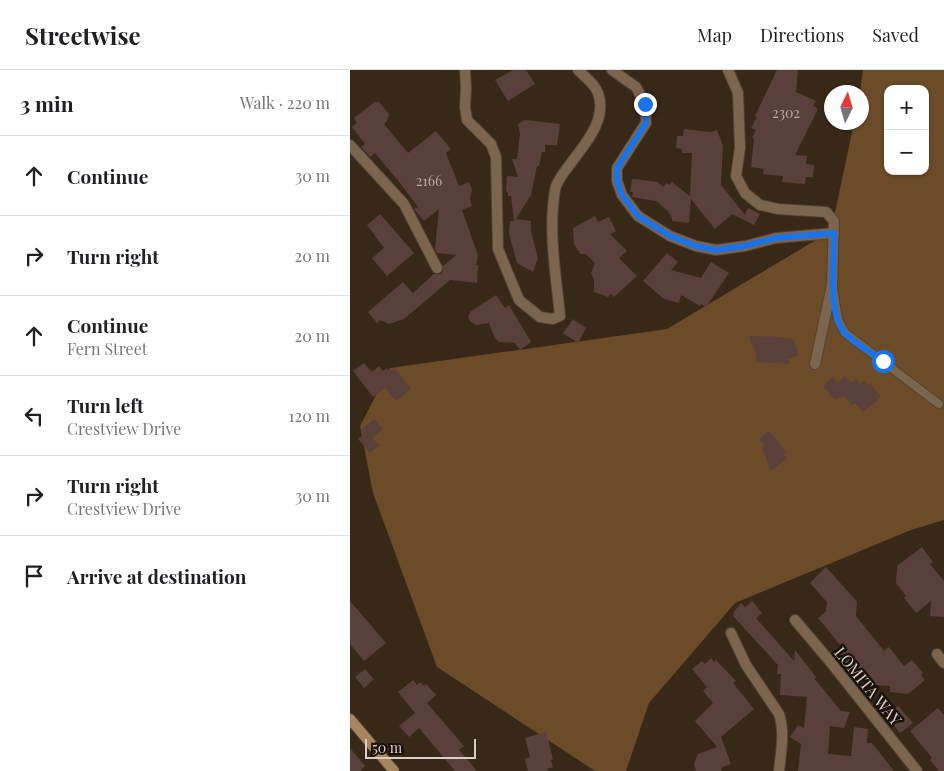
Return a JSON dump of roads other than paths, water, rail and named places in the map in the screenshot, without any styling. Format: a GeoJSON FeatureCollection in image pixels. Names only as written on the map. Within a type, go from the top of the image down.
{"type":"FeatureCollection","features":[{"type":"Feature","properties":{"kind":"street"},"geometry":{"type":"LineString","coordinates":[[465,70],[464,107],[467,120],[491,144],[496,157],[498,249],[519,300],[540,317],[552,319],[560,316],[552,225],[555,188],[598,124],[600,106],[598,92],[592,83],[578,70]]}},
{"type":"Feature","properties":{"kind":"street"},"geometry":{"type":"LineString","coordinates":[[612,70],[636,87],[645,104],[646,123],[617,168],[617,181],[622,195],[638,216],[670,236],[696,246],[716,250],[744,246],[776,238],[834,233]]}},
{"type":"Feature","properties":{"kind":"street"},"geometry":{"type":"LineString","coordinates":[[728,70],[738,93],[740,148],[736,176],[745,193],[760,205],[778,209],[826,212],[834,221],[832,285],[816,364]]}},
{"type":"Feature","properties":{"kind":"street"},"geometry":{"type":"LineString","coordinates":[[350,145],[404,204],[437,268]]}},
{"type":"Feature","properties":{"kind":"street","name":"LOMITA WAY"},"geometry":{"type":"LineString","coordinates":[[795,620],[917,771]]}},
{"type":"Feature","properties":{"kind":"street"},"geometry":{"type":"LineString","coordinates":[[731,632],[746,666],[779,714],[782,723],[782,733],[779,771]]}},
{"type":"Feature","properties":{"kind":"street"},"geometry":{"type":"LineString","coordinates":[[937,654],[944,663]]}},
{"type":"Feature","properties":{"kind":"street"},"geometry":{"type":"LineString","coordinates":[[350,719],[394,771]]}},
{"type":"Feature","properties":{"kind":"lane"},"geometry":{"type":"LineString","coordinates":[[832,285],[838,320],[845,332],[939,404]]}}]}
